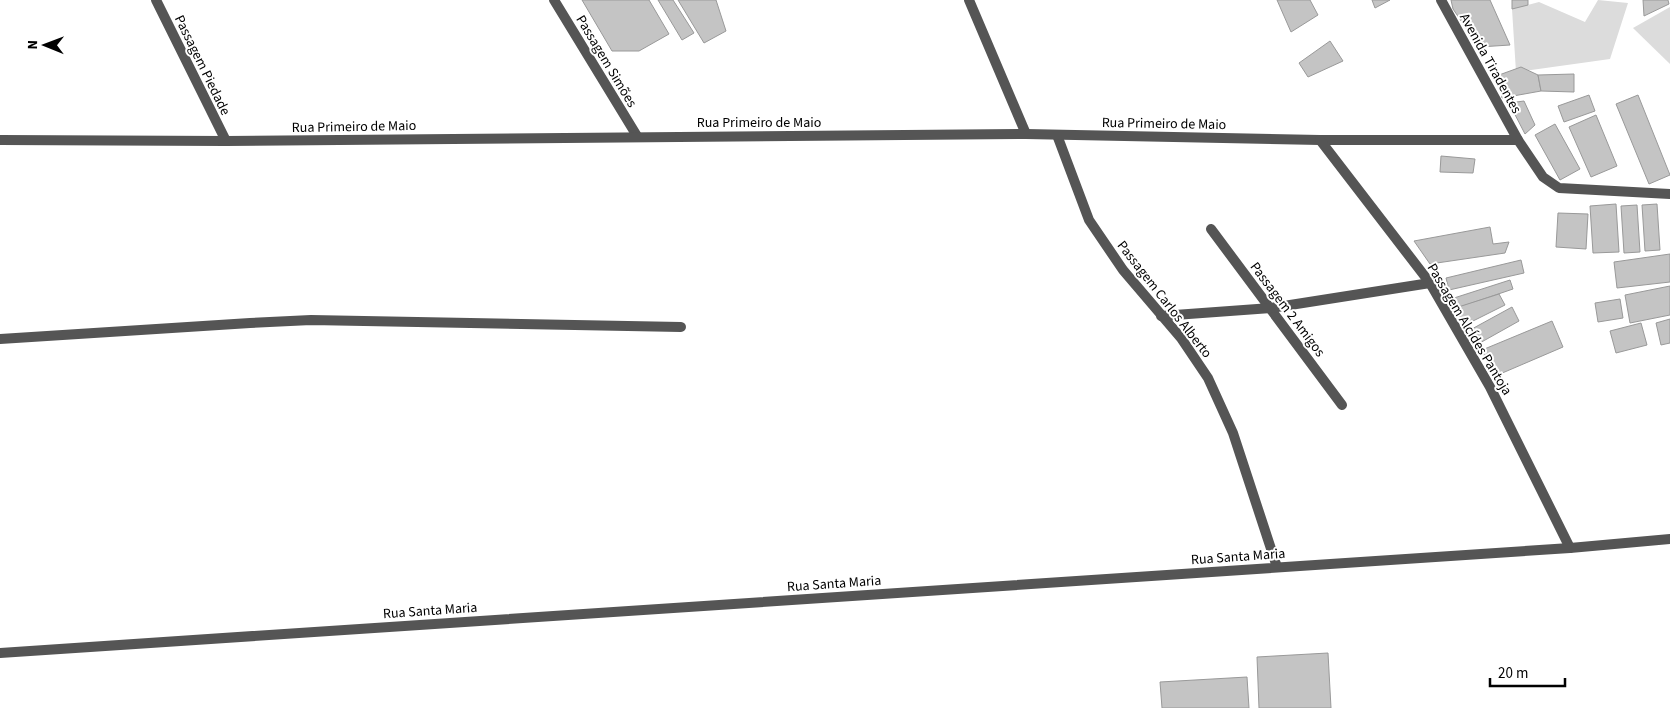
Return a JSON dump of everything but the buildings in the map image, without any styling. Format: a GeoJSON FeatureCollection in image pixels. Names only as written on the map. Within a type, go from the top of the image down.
{"type":"FeatureCollection","features":[{"type":"Feature","properties":{"kind":"street","name":"Passagem Piedade"},"geometry":{"type":"LineString","coordinates":[[156,0],[226,141]]}},
{"type":"Feature","properties":{"kind":"street","name":"Passagem Simões"},"geometry":{"type":"LineString","coordinates":[[554,0],[636,136]]}},
{"type":"Feature","properties":{"kind":"street"},"geometry":{"type":"LineString","coordinates":[[969,0],[1026,134]]}},
{"type":"Feature","properties":{"kind":"street","name":"Avenida Tiradentes"},"geometry":{"type":"LineString","coordinates":[[1441,0],[1518,140],[1543,177],[1559,188],[1670,194]]}},
{"type":"Feature","properties":{"kind":"street","name":"Rua Primeiro de Maio"},"geometry":{"type":"LineString","coordinates":[[0,140],[226,141],[1026,134],[1320,140],[1518,140]]}},
{"type":"Feature","properties":{"kind":"street","name":"Passagem Carlos Alberto"},"geometry":{"type":"LineString","coordinates":[[1057,135],[1089,220],[1123,270],[1181,338],[1208,378],[1233,433],[1277,567]]}},
{"type":"Feature","properties":{"kind":"street","name":"Passagem AlcÍdes Pantoja"},"geometry":{"type":"LineString","coordinates":[[1320,140],[1430,283],[1490,388],[1570,548]]}},
{"type":"Feature","properties":{"kind":"street","name":"Passagem 2 Amigos"},"geometry":{"type":"LineString","coordinates":[[1211,229],[1342,405]]}},
{"type":"Feature","properties":{"kind":"street"},"geometry":{"type":"LineString","coordinates":[[1161,316],[1270,308],[1430,283]]}},
{"type":"Feature","properties":{"kind":"street"},"geometry":{"type":"LineString","coordinates":[[0,339],[311,320],[681,327]]}},
{"type":"Feature","properties":{"kind":"street","name":"Rua Santa Maria"},"geometry":{"type":"LineString","coordinates":[[0,653],[1570,548],[1670,539]]}},
{"type":"Feature","properties":{"kind":"shaded area"},"geometry":{"type":"Polygon","coordinates":[[[1598,0],[1628,3],[1610,59],[1516,72],[1512,9],[1539,2],[1585,22],[1598,0]]]}},
{"type":"Feature","properties":{"kind":"shaded area"},"geometry":{"type":"Polygon","coordinates":[[[1670,7],[1670,64],[1633,28],[1670,7]]]}}]}
